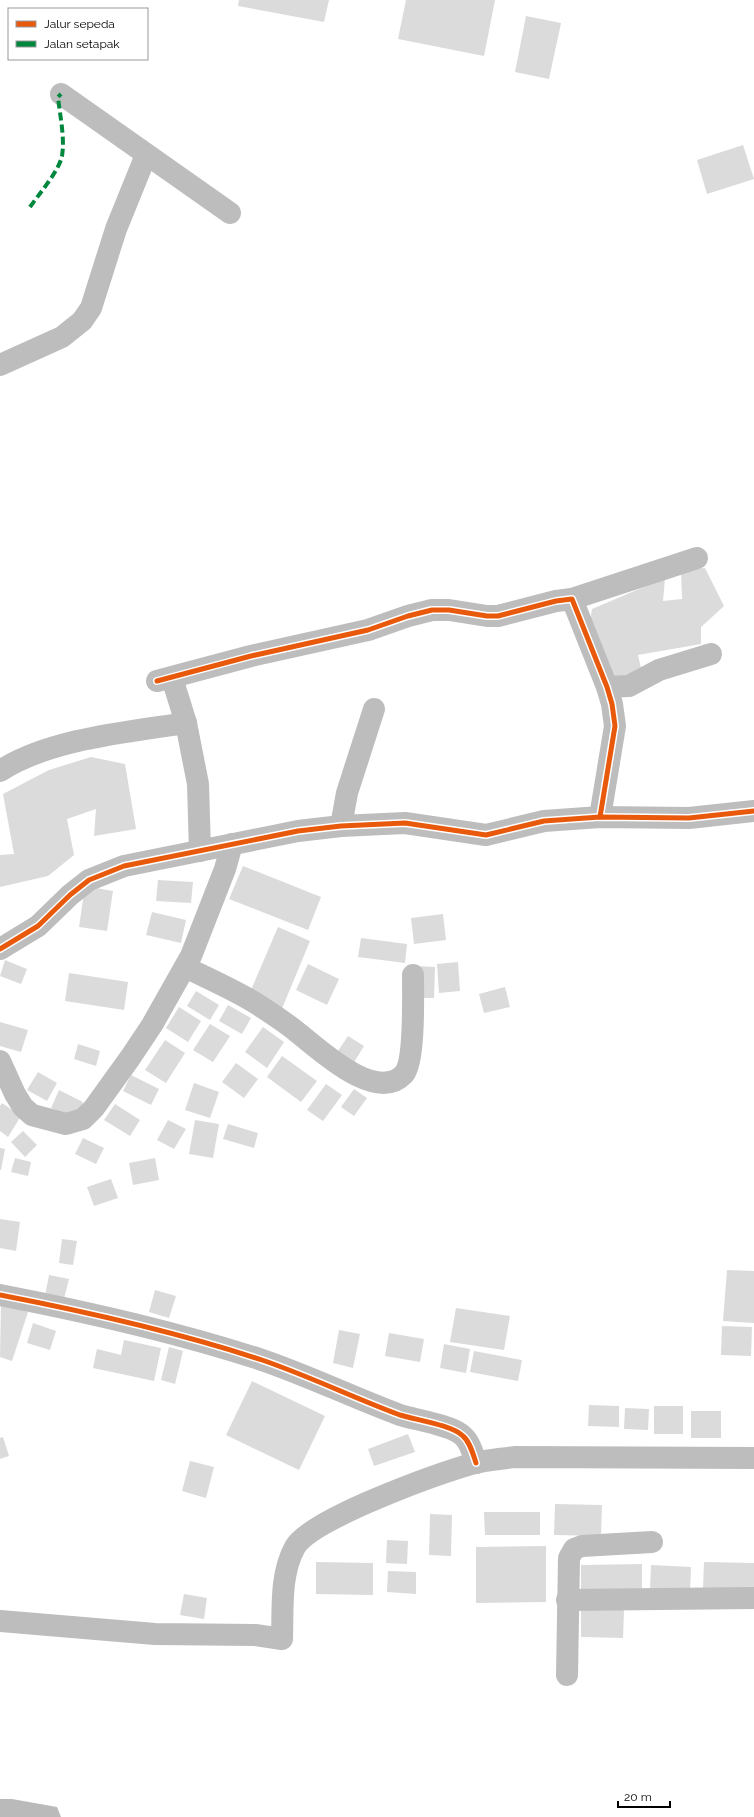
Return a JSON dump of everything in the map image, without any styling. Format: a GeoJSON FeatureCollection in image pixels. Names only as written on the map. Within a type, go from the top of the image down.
{"type":"FeatureCollection","features":[{"type":"Feature","properties":{"kind":"main road"},"geometry":{"type":"LineString","coordinates":[[61,94],[230,213]]}},
{"type":"Feature","properties":{"kind":"main road"},"geometry":{"type":"LineString","coordinates":[[0,365],[62,338],[82,321],[91,308],[116,229],[146,155]]}},
{"type":"Feature","properties":{"kind":"main road"},"geometry":{"type":"LineString","coordinates":[[200,850],[198,784],[186,723],[165,680],[251,656],[368,630],[408,616],[432,610],[449,610],[487,616],[498,616],[556,601],[572,599],[698,558]]}},
{"type":"Feature","properties":{"kind":"main road"},"geometry":{"type":"LineString","coordinates":[[572,599],[607,687],[612,704],[614,726],[600,817]]}},
{"type":"Feature","properties":{"kind":"main road"},"geometry":{"type":"LineString","coordinates":[[607,687],[630,686],[659,670],[711,654]]}},
{"type":"Feature","properties":{"kind":"main road"},"geometry":{"type":"LineString","coordinates":[[341,826],[347,793],[374,709]]}},
{"type":"Feature","properties":{"kind":"main road"},"geometry":{"type":"LineString","coordinates":[[0,770],[42,750],[117,734],[186,723]]}},
{"type":"Feature","properties":{"kind":"main road"},"geometry":{"type":"LineString","coordinates":[[1,948],[38,926],[70,895],[94,878],[124,866],[232,844],[341,826],[405,823],[486,835],[544,821],[600,817],[689,818],[754,811]]}},
{"type":"Feature","properties":{"kind":"main road"},"geometry":{"type":"LineString","coordinates":[[0,1061],[23,1108],[32,1115],[66,1124],[83,1120],[94,1108],[152,1025],[191,956],[225,868],[232,844]]}},
{"type":"Feature","properties":{"kind":"main road"},"geometry":{"type":"LineString","coordinates":[[184,967],[257,1004],[349,1071],[365,1079],[382,1082],[398,1079],[407,1069],[412,1030],[413,975]]}},
{"type":"Feature","properties":{"kind":"main road"},"geometry":{"type":"LineString","coordinates":[[0,1295],[48,1304],[146,1327],[261,1360],[314,1378],[400,1414],[454,1429],[463,1436],[468,1443],[476,1463]]}},
{"type":"Feature","properties":{"kind":"main road"},"geometry":{"type":"LineString","coordinates":[[0,1621],[155,1634],[255,1635],[282,1639],[283,1586],[290,1559],[296,1545],[308,1534],[334,1518],[367,1503],[476,1463],[514,1457],[754,1458]]}},
{"type":"Feature","properties":{"kind":"main road"},"geometry":{"type":"LineString","coordinates":[[567,1675],[567,1600],[570,1558],[574,1549],[582,1546],[652,1542]]}},
{"type":"Feature","properties":{"kind":"main road"},"geometry":{"type":"LineString","coordinates":[[567,1600],[754,1598]]}},
{"type":"Feature","properties":{"kind":"shaded area"},"geometry":{"type":"Polygon","coordinates":[[[0,1799],[12,1799],[57,1807],[61,1817],[0,1817],[0,1799]]]}},
{"type":"Feature","properties":{"kind":"building"},"geometry":{"type":"Polygon","coordinates":[[[239,0],[329,0],[324,22],[238,6],[239,0]]]}},
{"type":"Feature","properties":{"kind":"building"},"geometry":{"type":"Polygon","coordinates":[[[406,0],[495,0],[484,56],[398,39],[406,0]]]}},
{"type":"Feature","properties":{"kind":"building"},"geometry":{"type":"Polygon","coordinates":[[[526,16],[561,23],[549,79],[515,72],[526,16]]]}},
{"type":"Feature","properties":{"kind":"building"},"geometry":{"type":"Polygon","coordinates":[[[743,145],[754,179],[707,194],[697,160],[743,145]]]}},
{"type":"Feature","properties":{"kind":"building"},"geometry":{"type":"Polygon","coordinates":[[[705,568],[724,606],[701,627],[701,644],[638,655],[643,677],[613,676],[590,621],[592,609],[665,578],[663,601],[682,599],[681,570],[705,568]]]}},
{"type":"Feature","properties":{"kind":"building"},"geometry":{"type":"Polygon","coordinates":[[[91,757],[125,764],[136,829],[94,836],[96,809],[67,819],[74,855],[48,876],[0,887],[0,855],[14,854],[3,794],[49,770],[91,757]]]}},
{"type":"Feature","properties":{"kind":"building"},"geometry":{"type":"Polygon","coordinates":[[[243,866],[321,897],[308,930],[229,899],[243,866]]]}},
{"type":"Feature","properties":{"kind":"building"},"geometry":{"type":"Polygon","coordinates":[[[158,880],[193,882],[191,903],[156,901],[158,880]]]}},
{"type":"Feature","properties":{"kind":"building"},"geometry":{"type":"Polygon","coordinates":[[[85,886],[113,891],[107,931],[79,927],[85,886]]]}},
{"type":"Feature","properties":{"kind":"building"},"geometry":{"type":"Polygon","coordinates":[[[152,912],[186,920],[181,943],[146,935],[152,912]]]}},
{"type":"Feature","properties":{"kind":"building"},"geometry":{"type":"Polygon","coordinates":[[[443,914],[446,940],[414,944],[411,918],[443,914]]]}},
{"type":"Feature","properties":{"kind":"building"},"geometry":{"type":"Polygon","coordinates":[[[278,927],[310,941],[281,1011],[248,997],[278,927]]]}},
{"type":"Feature","properties":{"kind":"building"},"geometry":{"type":"Polygon","coordinates":[[[361,938],[407,944],[405,963],[358,957],[361,938]]]}},
{"type":"Feature","properties":{"kind":"building"},"geometry":{"type":"Polygon","coordinates":[[[5,960],[27,969],[21,984],[0,976],[5,960]]]}},
{"type":"Feature","properties":{"kind":"building"},"geometry":{"type":"Polygon","coordinates":[[[458,962],[460,991],[439,993],[437,964],[458,962]]]}},
{"type":"Feature","properties":{"kind":"building"},"geometry":{"type":"Polygon","coordinates":[[[308,964],[339,979],[327,1005],[296,990],[308,964]]]}},
{"type":"Feature","properties":{"kind":"building"},"geometry":{"type":"Polygon","coordinates":[[[416,966],[435,967],[434,998],[415,998],[416,966]]]}},
{"type":"Feature","properties":{"kind":"building"},"geometry":{"type":"Polygon","coordinates":[[[69,973],[128,982],[124,1010],[65,1001],[69,973]]]}},
{"type":"Feature","properties":{"kind":"building"},"geometry":{"type":"Polygon","coordinates":[[[505,987],[510,1007],[484,1013],[479,994],[505,987]]]}},
{"type":"Feature","properties":{"kind":"building"},"geometry":{"type":"Polygon","coordinates":[[[196,991],[219,1005],[210,1020],[187,1006],[196,991]]]}},
{"type":"Feature","properties":{"kind":"building"},"geometry":{"type":"Polygon","coordinates":[[[228,1005],[251,1018],[242,1034],[219,1021],[228,1005]]]}},
{"type":"Feature","properties":{"kind":"building"},"geometry":{"type":"Polygon","coordinates":[[[179,1007],[201,1021],[188,1042],[166,1028],[179,1007]]]}},
{"type":"Feature","properties":{"kind":"building"},"geometry":{"type":"Polygon","coordinates":[[[0,1022],[28,1030],[21,1052],[0,1046],[0,1022]]]}},
{"type":"Feature","properties":{"kind":"building"},"geometry":{"type":"Polygon","coordinates":[[[210,1024],[230,1036],[213,1062],[193,1050],[210,1024]]]}},
{"type":"Feature","properties":{"kind":"building"},"geometry":{"type":"Polygon","coordinates":[[[263,1027],[284,1042],[267,1068],[245,1052],[263,1027]]]}},
{"type":"Feature","properties":{"kind":"building"},"geometry":{"type":"Polygon","coordinates":[[[348,1036],[364,1046],[353,1064],[336,1054],[348,1036]]]}},
{"type":"Feature","properties":{"kind":"building"},"geometry":{"type":"Polygon","coordinates":[[[165,1040],[185,1053],[166,1083],[145,1070],[165,1040]]]}},
{"type":"Feature","properties":{"kind":"building"},"geometry":{"type":"Polygon","coordinates":[[[78,1044],[100,1051],[96,1066],[74,1059],[78,1044]]]}},
{"type":"Feature","properties":{"kind":"building"},"geometry":{"type":"Polygon","coordinates":[[[282,1056],[317,1081],[301,1102],[267,1077],[282,1056]]]}},
{"type":"Feature","properties":{"kind":"building"},"geometry":{"type":"Polygon","coordinates":[[[236,1063],[258,1079],[244,1098],[222,1082],[236,1063]]]}},
{"type":"Feature","properties":{"kind":"building"},"geometry":{"type":"Polygon","coordinates":[[[38,1072],[57,1083],[47,1101],[27,1090],[38,1072]]]}},
{"type":"Feature","properties":{"kind":"building"},"geometry":{"type":"Polygon","coordinates":[[[131,1075],[159,1089],[151,1105],[123,1091],[131,1075]]]}},
{"type":"Feature","properties":{"kind":"building"},"geometry":{"type":"Polygon","coordinates":[[[194,1083],[219,1092],[210,1118],[185,1110],[194,1083]]]}},
{"type":"Feature","properties":{"kind":"building"},"geometry":{"type":"Polygon","coordinates":[[[326,1084],[342,1095],[323,1121],[307,1110],[326,1084]]]}},
{"type":"Feature","properties":{"kind":"building"},"geometry":{"type":"Polygon","coordinates":[[[354,1089],[367,1098],[354,1116],[341,1107],[354,1089]]]}},
{"type":"Feature","properties":{"kind":"building"},"geometry":{"type":"Polygon","coordinates":[[[59,1090],[83,1102],[76,1119],[51,1108],[59,1090]]]}},
{"type":"Feature","properties":{"kind":"building"},"geometry":{"type":"Polygon","coordinates":[[[2,1103],[21,1116],[8,1137],[0,1131],[0,1106],[2,1103]]]}},
{"type":"Feature","properties":{"kind":"building"},"geometry":{"type":"Polygon","coordinates":[[[115,1104],[140,1120],[130,1136],[104,1120],[115,1104]]]}},
{"type":"Feature","properties":{"kind":"building"},"geometry":{"type":"Polygon","coordinates":[[[168,1120],[186,1129],[174,1149],[157,1140],[168,1120]]]}},
{"type":"Feature","properties":{"kind":"building"},"geometry":{"type":"Polygon","coordinates":[[[195,1120],[219,1124],[213,1158],[189,1154],[195,1120]]]}},
{"type":"Feature","properties":{"kind":"building"},"geometry":{"type":"Polygon","coordinates":[[[228,1124],[258,1133],[254,1148],[223,1139],[228,1124]]]}},
{"type":"Feature","properties":{"kind":"building"},"geometry":{"type":"Polygon","coordinates":[[[23,1131],[37,1145],[25,1157],[11,1142],[23,1131]]]}},
{"type":"Feature","properties":{"kind":"building"},"geometry":{"type":"Polygon","coordinates":[[[83,1138],[104,1148],[96,1164],[75,1154],[83,1138]]]}},
{"type":"Feature","properties":{"kind":"building"},"geometry":{"type":"Polygon","coordinates":[[[0,1148],[5,1149],[1,1170],[0,1170],[0,1148]]]}},
{"type":"Feature","properties":{"kind":"building"},"geometry":{"type":"Polygon","coordinates":[[[15,1158],[31,1162],[28,1176],[11,1172],[15,1158]]]}},
{"type":"Feature","properties":{"kind":"building"},"geometry":{"type":"Polygon","coordinates":[[[155,1158],[159,1180],[133,1185],[129,1163],[155,1158]]]}},
{"type":"Feature","properties":{"kind":"building"},"geometry":{"type":"Polygon","coordinates":[[[111,1179],[118,1198],[94,1206],[87,1187],[111,1179]]]}},
{"type":"Feature","properties":{"kind":"building"},"geometry":{"type":"Polygon","coordinates":[[[0,1219],[20,1222],[16,1251],[0,1248],[0,1219]]]}},
{"type":"Feature","properties":{"kind":"building"},"geometry":{"type":"Polygon","coordinates":[[[62,1239],[77,1241],[73,1265],[59,1263],[62,1239]]]}},
{"type":"Feature","properties":{"kind":"building"},"geometry":{"type":"Polygon","coordinates":[[[727,1270],[754,1271],[754,1323],[723,1321],[727,1270]]]}},
{"type":"Feature","properties":{"kind":"building"},"geometry":{"type":"Polygon","coordinates":[[[49,1275],[69,1279],[64,1299],[45,1296],[49,1275]]]}},
{"type":"Feature","properties":{"kind":"building"},"geometry":{"type":"Polygon","coordinates":[[[155,1290],[176,1296],[169,1318],[149,1312],[155,1290]]]}},
{"type":"Feature","properties":{"kind":"building"},"geometry":{"type":"Polygon","coordinates":[[[1,1303],[28,1312],[12,1361],[0,1357],[1,1303]]]}},
{"type":"Feature","properties":{"kind":"building"},"geometry":{"type":"Polygon","coordinates":[[[456,1308],[510,1316],[504,1350],[450,1342],[456,1308]]]}},
{"type":"Feature","properties":{"kind":"building"},"geometry":{"type":"Polygon","coordinates":[[[33,1323],[56,1331],[50,1350],[27,1343],[33,1323]]]}},
{"type":"Feature","properties":{"kind":"building"},"geometry":{"type":"Polygon","coordinates":[[[722,1326],[752,1327],[751,1356],[721,1355],[722,1326]]]}},
{"type":"Feature","properties":{"kind":"building"},"geometry":{"type":"Polygon","coordinates":[[[339,1330],[360,1334],[353,1368],[333,1363],[339,1330]]]}},
{"type":"Feature","properties":{"kind":"building"},"geometry":{"type":"Polygon","coordinates":[[[389,1333],[424,1339],[420,1362],[385,1356],[389,1333]]]}},
{"type":"Feature","properties":{"kind":"building"},"geometry":{"type":"Polygon","coordinates":[[[124,1340],[161,1348],[154,1381],[93,1368],[97,1349],[121,1355],[124,1340]]]}},
{"type":"Feature","properties":{"kind":"building"},"geometry":{"type":"Polygon","coordinates":[[[444,1344],[470,1349],[466,1373],[440,1368],[444,1344]]]}},
{"type":"Feature","properties":{"kind":"building"},"geometry":{"type":"Polygon","coordinates":[[[169,1347],[183,1351],[175,1384],[161,1380],[169,1347]]]}},
{"type":"Feature","properties":{"kind":"building"},"geometry":{"type":"Polygon","coordinates":[[[474,1351],[522,1360],[518,1381],[470,1372],[474,1351]]]}},
{"type":"Feature","properties":{"kind":"building"},"geometry":{"type":"Polygon","coordinates":[[[252,1381],[325,1416],[299,1470],[226,1435],[252,1381]]]}},
{"type":"Feature","properties":{"kind":"building"},"geometry":{"type":"Polygon","coordinates":[[[589,1405],[619,1406],[619,1427],[588,1426],[589,1405]]]}},
{"type":"Feature","properties":{"kind":"building"},"geometry":{"type":"Polygon","coordinates":[[[654,1406],[683,1406],[683,1434],[654,1434],[654,1406]]]}},
{"type":"Feature","properties":{"kind":"building"},"geometry":{"type":"Polygon","coordinates":[[[625,1408],[649,1409],[648,1430],[624,1429],[625,1408]]]}},
{"type":"Feature","properties":{"kind":"building"},"geometry":{"type":"Polygon","coordinates":[[[691,1411],[721,1411],[721,1438],[691,1438],[691,1411]]]}},
{"type":"Feature","properties":{"kind":"building"},"geometry":{"type":"Polygon","coordinates":[[[408,1434],[415,1452],[374,1466],[368,1449],[408,1434]]]}},
{"type":"Feature","properties":{"kind":"building"},"geometry":{"type":"Polygon","coordinates":[[[3,1437],[9,1456],[0,1459],[0,1438],[3,1437]]]}},
{"type":"Feature","properties":{"kind":"building"},"geometry":{"type":"Polygon","coordinates":[[[190,1461],[214,1467],[206,1498],[182,1491],[190,1461]]]}},
{"type":"Feature","properties":{"kind":"building"},"geometry":{"type":"Polygon","coordinates":[[[555,1504],[602,1505],[601,1536],[554,1535],[555,1504]]]}},
{"type":"Feature","properties":{"kind":"building"},"geometry":{"type":"Polygon","coordinates":[[[484,1512],[540,1512],[540,1535],[485,1535],[484,1512]]]}},
{"type":"Feature","properties":{"kind":"building"},"geometry":{"type":"Polygon","coordinates":[[[430,1514],[452,1515],[451,1556],[429,1555],[430,1514]]]}},
{"type":"Feature","properties":{"kind":"building"},"geometry":{"type":"Polygon","coordinates":[[[387,1540],[408,1541],[407,1564],[386,1563],[387,1540]]]}},
{"type":"Feature","properties":{"kind":"building"},"geometry":{"type":"Polygon","coordinates":[[[546,1546],[546,1602],[476,1603],[476,1547],[546,1546]]]}},
{"type":"Feature","properties":{"kind":"building"},"geometry":{"type":"Polygon","coordinates":[[[316,1562],[373,1563],[373,1595],[316,1594],[316,1562]]]}},
{"type":"Feature","properties":{"kind":"building"},"geometry":{"type":"Polygon","coordinates":[[[704,1562],[754,1563],[754,1591],[703,1589],[704,1562]]]}},
{"type":"Feature","properties":{"kind":"building"},"geometry":{"type":"Polygon","coordinates":[[[642,1564],[642,1592],[581,1592],[581,1565],[642,1564]]]}},
{"type":"Feature","properties":{"kind":"building"},"geometry":{"type":"Polygon","coordinates":[[[651,1565],[691,1567],[690,1592],[650,1591],[651,1565]]]}},
{"type":"Feature","properties":{"kind":"building"},"geometry":{"type":"Polygon","coordinates":[[[388,1571],[416,1572],[416,1594],[387,1592],[388,1571]]]}},
{"type":"Feature","properties":{"kind":"building"},"geometry":{"type":"Polygon","coordinates":[[[184,1594],[207,1598],[204,1619],[180,1615],[184,1594]]]}},
{"type":"Feature","properties":{"kind":"building"},"geometry":{"type":"Polygon","coordinates":[[[581,1610],[624,1610],[623,1638],[581,1637],[581,1610]]]}},
{"type":"Feature","properties":{"kind":"marked path"},"geometry":{"type":"LineString","coordinates":[[30,207],[53,175],[62,156],[63,134],[58,97],[61,94]]}},
{"type":"Feature","properties":{"kind":"cycle path"},"geometry":{"type":"LineString","coordinates":[[157,681],[251,656],[368,630],[408,616],[432,610],[449,610],[487,616],[498,616],[556,601],[572,599],[607,687],[612,704],[615,726],[600,817]]}},
{"type":"Feature","properties":{"kind":"cycle path"},"geometry":{"type":"LineString","coordinates":[[0,949],[38,926],[70,895],[89,880],[124,866],[298,831],[341,826],[405,823],[486,835],[544,821],[600,817],[689,818],[754,811]]}},
{"type":"Feature","properties":{"kind":"cycle path"},"geometry":{"type":"LineString","coordinates":[[0,1295],[132,1323],[198,1340],[262,1360],[400,1415],[442,1426],[458,1432],[468,1441],[476,1463]]}}]}
